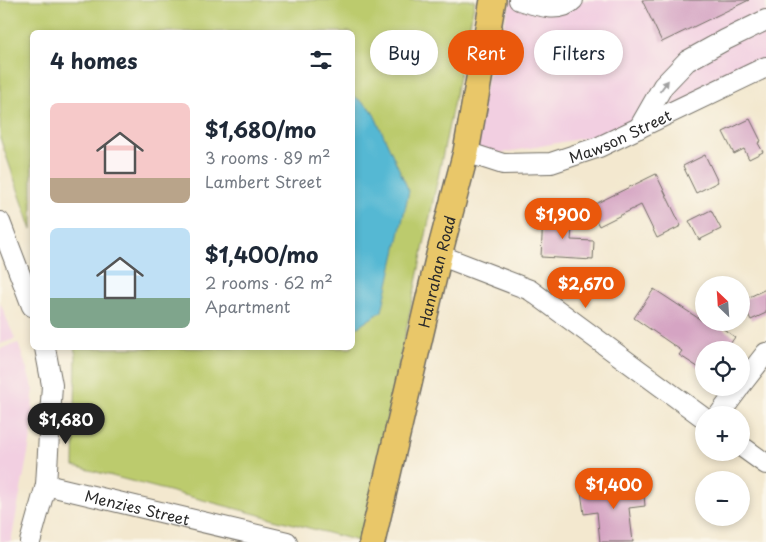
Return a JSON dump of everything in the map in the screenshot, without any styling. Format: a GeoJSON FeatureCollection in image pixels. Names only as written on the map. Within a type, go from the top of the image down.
{"type":"FeatureCollection","features":[{"type":"Feature","properties":{"kind":"main road","name":"Hanrahan Road"},"geometry":{"type":"LineString","coordinates":[[372,542],[438,255],[466,152],[493,0]]}},
{"type":"Feature","properties":{"kind":"street"},"geometry":{"type":"LineString","coordinates":[[519,0],[545,8],[569,4],[573,0]]}},
{"type":"Feature","properties":{"kind":"street"},"geometry":{"type":"LineString","coordinates":[[639,128],[663,86],[687,61],[766,20]]}},
{"type":"Feature","properties":{"kind":"street","name":"Mawson Street"},"geometry":{"type":"LineString","coordinates":[[466,152],[503,164],[551,163],[599,147],[766,67]]}},
{"type":"Feature","properties":{"kind":"street"},"geometry":{"type":"LineString","coordinates":[[0,222],[30,301]]}},
{"type":"Feature","properties":{"kind":"street"},"geometry":{"type":"LineString","coordinates":[[438,255],[530,290],[695,411]]}},
{"type":"Feature","properties":{"kind":"street"},"geometry":{"type":"LineString","coordinates":[[30,542],[46,485],[52,385],[45,350]]}},
{"type":"Feature","properties":{"kind":"street"},"geometry":{"type":"LineString","coordinates":[[750,373],[766,353]]}},
{"type":"Feature","properties":{"kind":"street"},"geometry":{"type":"LineString","coordinates":[[750,452],[766,464]]}},
{"type":"Feature","properties":{"kind":"street","name":"Menzies Street"},"geometry":{"type":"LineString","coordinates":[[46,485],[287,542]]}},
{"type":"Feature","properties":{"kind":"shaded area"},"geometry":{"type":"Polygon","coordinates":[[[511,0],[766,0],[766,66],[639,128],[464,160],[489,75],[524,75],[524,30],[502,30],[511,0]]]}},
{"type":"Feature","properties":{"kind":"shaded area"},"geometry":{"type":"Polygon","coordinates":[[[0,302],[15,339],[0,344],[0,302]]]}},
{"type":"Feature","properties":{"kind":"shaded area"},"geometry":{"type":"Polygon","coordinates":[[[18,343],[33,388],[32,432],[11,542],[0,542],[0,349],[18,343]]]}},
{"type":"Feature","properties":{"kind":"green space"},"geometry":{"type":"Polygon","coordinates":[[[0,0],[475,0],[469,30],[448,30],[448,75],[459,75],[362,542],[74,466],[75,350],[355,350],[355,30],[30,30],[30,224],[0,138],[0,0]]]}},
{"type":"Feature","properties":{"kind":"water"},"geometry":{"type":"Polygon","coordinates":[[[355,97],[372,110],[409,191],[382,311],[355,329],[355,97]]]}},
{"type":"Feature","properties":{"kind":"building"},"geometry":{"type":"Polygon","coordinates":[[[642,0],[749,0],[662,42],[642,0]]]}},
{"type":"Feature","properties":{"kind":"building"},"geometry":{"type":"Polygon","coordinates":[[[750,119],[761,141],[758,143],[763,152],[749,159],[744,149],[734,154],[723,132],[750,119]]]}},
{"type":"Feature","properties":{"kind":"building"},"geometry":{"type":"Polygon","coordinates":[[[705,155],[718,182],[696,193],[683,166],[705,155]]]}},
{"type":"Feature","properties":{"kind":"building"},"geometry":{"type":"Polygon","coordinates":[[[656,174],[681,226],[657,238],[641,205],[599,226],[589,207],[656,174]]]}},
{"type":"Feature","properties":{"kind":"building"},"geometry":{"type":"Polygon","coordinates":[[[711,210],[721,229],[699,240],[689,221],[711,210]]]}},
{"type":"Feature","properties":{"kind":"building"},"geometry":{"type":"Polygon","coordinates":[[[543,216],[573,217],[571,240],[594,241],[593,260],[541,257],[543,216]]]}},
{"type":"Feature","properties":{"kind":"building"},"geometry":{"type":"Polygon","coordinates":[[[654,289],[695,316],[695,331],[726,331],[735,337],[732,341],[695,341],[695,365],[679,355],[682,351],[634,318],[654,289]]]}},
{"type":"Feature","properties":{"kind":"building"},"geometry":{"type":"Polygon","coordinates":[[[766,289],[766,313],[751,320],[750,318],[750,297],[766,289]]]}},
{"type":"Feature","properties":{"kind":"building"},"geometry":{"type":"Polygon","coordinates":[[[643,484],[645,506],[629,508],[633,542],[600,542],[597,512],[584,514],[581,491],[643,484]]]}}]}
